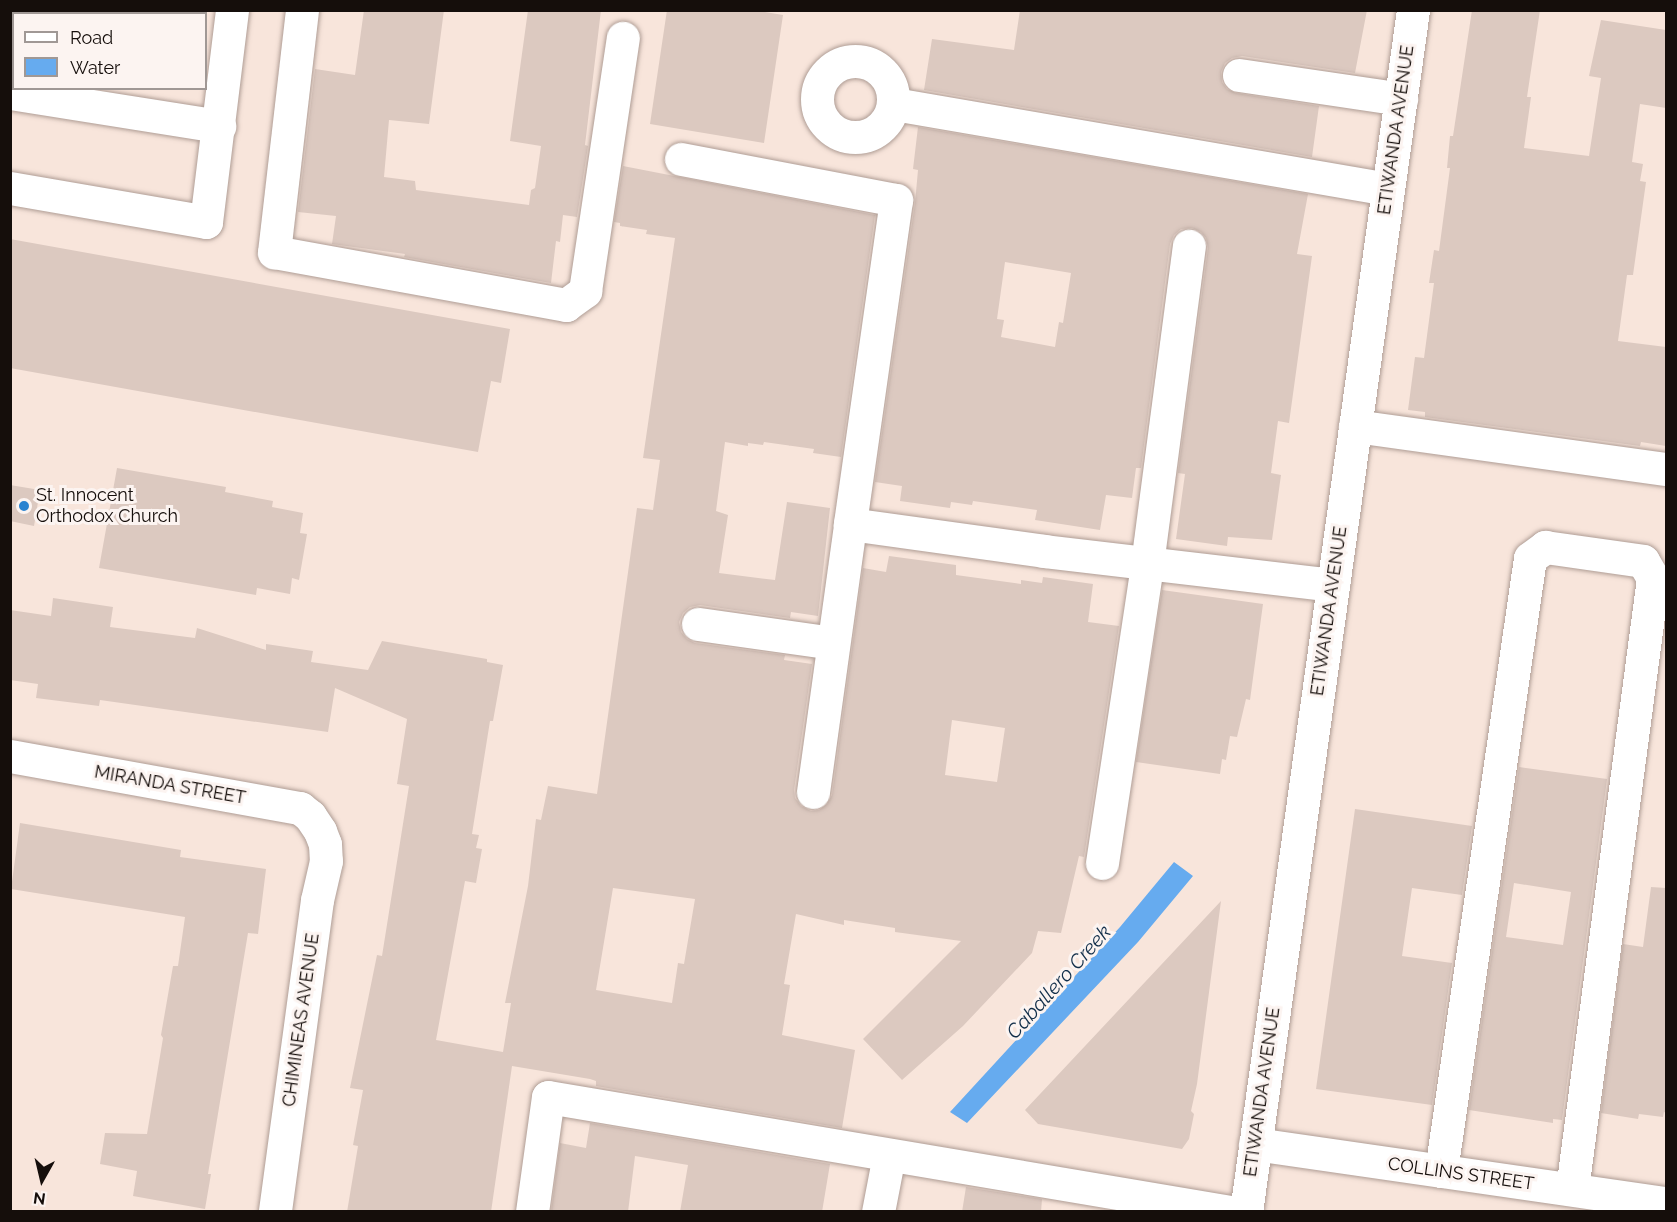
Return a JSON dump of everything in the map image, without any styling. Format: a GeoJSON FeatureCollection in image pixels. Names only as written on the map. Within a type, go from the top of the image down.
{"type":"FeatureCollection","features":[{"type":"Feature","properties":{"kind":"street"},"geometry":{"type":"LineString","coordinates":[[10,188],[206,222],[232,10]]}},
{"type":"Feature","properties":{"kind":"street"},"geometry":{"type":"LineString","coordinates":[[302,10],[274,252],[566,305],[585,291],[623,38]]}},
{"type":"Feature","properties":{"kind":"street","name":"ETIWANDA AVENUE"},"geometry":{"type":"LineString","coordinates":[[1246,1212],[1413,10]]}},
{"type":"Feature","properties":{"kind":"street"},"geometry":{"type":"LineString","coordinates":[[1239,75],[1401,99]]}},
{"type":"Feature","properties":{"kind":"street"},"geometry":{"type":"LineString","coordinates":[[10,93],[219,126]]}},
{"type":"Feature","properties":{"kind":"street"},"geometry":{"type":"LineString","coordinates":[[894,104],[1388,189]]}},
{"type":"Feature","properties":{"kind":"street"},"geometry":{"type":"LineString","coordinates":[[681,159],[896,200],[813,792]]}},
{"type":"Feature","properties":{"kind":"street"},"geometry":{"type":"LineString","coordinates":[[1102,863],[1147,564],[1189,246]]}},
{"type":"Feature","properties":{"kind":"street"},"geometry":{"type":"LineString","coordinates":[[1355,426],[1666,469]]}},
{"type":"Feature","properties":{"kind":"street"},"geometry":{"type":"LineString","coordinates":[[850,524],[1147,564],[1333,585]]}},
{"type":"Feature","properties":{"kind":"street"},"geometry":{"type":"LineString","coordinates":[[1441,1171],[1530,558],[1545,548],[1643,561],[1653,578],[1581,1191]]}},
{"type":"Feature","properties":{"kind":"street"},"geometry":{"type":"LineString","coordinates":[[698,624],[833,643]]}},
{"type":"Feature","properties":{"kind":"street"},"geometry":{"type":"LineString","coordinates":[[1581,1191],[1666,624]]}},
{"type":"Feature","properties":{"kind":"street","name":"MIRANDA STREET"},"geometry":{"type":"LineString","coordinates":[[10,756],[300,808],[310,816],[320,831]]}},
{"type":"Feature","properties":{"kind":"street","name":"CHIMINEAS AVENUE"},"geometry":{"type":"LineString","coordinates":[[275,1212],[317,900],[326,861],[325,844],[320,831]]}},
{"type":"Feature","properties":{"kind":"street"},"geometry":{"type":"LineString","coordinates":[[532,1212],[548,1097],[1230,1212]]}},
{"type":"Feature","properties":{"kind":"street","name":"COLLINS STREET"},"geometry":{"type":"LineString","coordinates":[[1255,1144],[1666,1203]]}},
{"type":"Feature","properties":{"kind":"street"},"geometry":{"type":"LineString","coordinates":[[878,1212],[889,1155]]}},
{"type":"Feature","properties":{"kind":"water"},"geometry":{"type":"Polygon","coordinates":[[[1174,862],[1193,876],[1138,942],[967,1123],[950,1112],[1120,927],[1174,862]]]}},
{"type":"Feature","properties":{"kind":"building"},"geometry":{"type":"Polygon","coordinates":[[[364,10],[444,10],[429,124],[389,120],[384,177],[415,181],[416,190],[529,205],[531,190],[535,188],[541,146],[510,141],[528,10],[601,10],[585,145],[588,146],[577,217],[563,215],[560,242],[556,241],[551,283],[404,257],[405,254],[332,244],[336,216],[298,212],[315,69],[355,75],[364,10]]]}},
{"type":"Feature","properties":{"kind":"building"},"geometry":{"type":"Polygon","coordinates":[[[667,10],[754,10],[783,15],[764,143],[650,124],[667,10]]]}},
{"type":"Feature","properties":{"kind":"building"},"geometry":{"type":"Polygon","coordinates":[[[1020,10],[1367,10],[1355,73],[1242,56],[1232,58],[1225,63],[1221,72],[1222,82],[1227,89],[1236,93],[1319,106],[1312,157],[924,90],[932,39],[1014,50],[1020,10]]]}},
{"type":"Feature","properties":{"kind":"building"},"geometry":{"type":"Polygon","coordinates":[[[1472,10],[1540,10],[1527,97],[1531,97],[1524,148],[1589,156],[1601,78],[1589,76],[1601,20],[1666,30],[1666,108],[1640,104],[1632,162],[1643,164],[1640,181],[1646,182],[1633,275],[1627,275],[1618,341],[1666,347],[1666,446],[1641,442],[1640,446],[1425,417],[1425,412],[1408,410],[1415,357],[1424,358],[1434,283],[1429,283],[1434,250],[1439,251],[1450,168],[1447,168],[1450,136],[1453,136],[1472,10]]]}},
{"type":"Feature","properties":{"kind":"building"},"geometry":{"type":"Polygon","coordinates":[[[918,127],[1308,194],[1297,254],[1312,256],[1289,423],[1278,421],[1271,473],[1281,475],[1272,540],[1228,537],[1227,546],[1176,539],[1185,474],[1178,473],[1208,248],[1206,238],[1201,232],[1192,228],[1181,229],[1174,235],[1170,244],[1141,468],[1136,468],[1132,498],[1106,495],[1100,530],[1035,520],[1037,510],[973,501],[972,505],[951,502],[950,508],[900,501],[902,486],[875,482],[915,203],[918,170],[913,169],[918,127]],[[1005,262],[997,319],[1004,320],[1001,337],[1055,347],[1059,322],[1063,323],[1071,273],[1005,262]]]}},
{"type":"Feature","properties":{"kind":"building"},"geometry":{"type":"Polygon","coordinates":[[[623,166],[875,215],[841,457],[813,453],[814,449],[764,442],[763,445],[748,443],[748,446],[725,442],[716,511],[728,515],[719,573],[775,580],[787,502],[830,508],[818,616],[791,612],[790,618],[700,605],[690,607],[683,613],[679,622],[681,632],[695,643],[785,655],[784,660],[812,664],[794,790],[795,798],[801,806],[811,811],[819,810],[827,804],[832,795],[863,568],[886,572],[889,556],[956,565],[956,575],[1021,584],[1021,580],[1042,583],[1043,577],[1093,584],[1088,622],[1119,626],[1084,857],[1079,856],[1061,933],[1038,931],[1032,953],[963,1026],[902,1080],[863,1039],[961,941],[895,932],[895,928],[844,920],[844,925],[796,914],[784,984],[790,985],[782,1035],[855,1050],[842,1128],[596,1086],[596,1081],[590,1079],[512,1066],[491,1212],[347,1212],[358,1146],[353,1145],[363,1090],[350,1088],[377,955],[382,956],[409,786],[397,784],[407,719],[335,688],[328,732],[100,700],[99,706],[36,698],[38,684],[10,680],[10,610],[51,616],[53,598],[113,607],[110,627],[195,638],[197,628],[266,650],[266,644],[313,651],[311,662],[368,670],[382,641],[487,659],[487,662],[503,665],[493,721],[490,721],[472,834],[479,835],[476,848],[482,849],[476,883],[465,881],[436,1040],[503,1052],[511,1003],[505,1003],[528,886],[536,819],[541,820],[548,786],[597,794],[637,508],[653,510],[660,460],[643,458],[675,238],[646,234],[647,230],[620,226],[620,223],[614,222],[623,166]],[[952,720],[945,775],[997,782],[1005,728],[952,720]],[[613,888],[596,990],[672,1003],[678,963],[684,964],[695,899],[613,888]]]}},
{"type":"Feature","properties":{"kind":"building"},"geometry":{"type":"Polygon","coordinates":[[[10,239],[510,329],[501,383],[491,381],[478,452],[10,368],[10,239]]]}},
{"type":"Feature","properties":{"kind":"building"},"geometry":{"type":"Polygon","coordinates":[[[117,468],[226,487],[225,492],[273,501],[272,507],[303,513],[300,533],[307,534],[299,580],[292,578],[290,594],[257,588],[256,595],[99,568],[117,468]]]}},
{"type":"Feature","properties":{"kind":"building","name":"St. Innocent Orthodox Church"},"geometry":{"type":"Polygon","coordinates":[[[10,485],[40,490],[34,526],[10,521],[10,485]]]}},
{"type":"Feature","properties":{"kind":"building"},"geometry":{"type":"Polygon","coordinates":[[[1162,590],[1263,604],[1250,700],[1246,699],[1237,737],[1230,736],[1226,760],[1222,759],[1220,774],[1136,762],[1162,590]]]}},
{"type":"Feature","properties":{"kind":"building"},"geometry":{"type":"Polygon","coordinates":[[[1519,767],[1607,779],[1562,1120],[1553,1119],[1553,1123],[1469,1110],[1519,767]],[[1514,883],[1506,937],[1563,945],[1571,892],[1514,883]]]}},
{"type":"Feature","properties":{"kind":"building"},"geometry":{"type":"Polygon","coordinates":[[[1355,809],[1472,826],[1462,895],[1412,888],[1402,956],[1452,963],[1432,1105],[1316,1089],[1355,809]]]}},
{"type":"Feature","properties":{"kind":"building"},"geometry":{"type":"Polygon","coordinates":[[[20,823],[181,850],[180,857],[266,869],[258,934],[248,933],[208,1174],[211,1174],[205,1209],[133,1196],[137,1171],[100,1164],[105,1133],[147,1134],[173,966],[178,966],[185,917],[11,889],[20,823]]]}},
{"type":"Feature","properties":{"kind":"building"},"geometry":{"type":"Polygon","coordinates":[[[1651,887],[1666,888],[1666,1113],[1664,1112],[1663,1117],[1639,1114],[1638,1119],[1601,1113],[1623,944],[1643,947],[1651,887]]]}},
{"type":"Feature","properties":{"kind":"building"},"geometry":{"type":"Polygon","coordinates":[[[1221,901],[1197,1084],[1191,1111],[1194,1114],[1189,1139],[1182,1149],[1038,1124],[1025,1110],[1221,901]]]}},
{"type":"Feature","properties":{"kind":"building"},"geometry":{"type":"Polygon","coordinates":[[[590,1123],[830,1164],[822,1212],[680,1212],[688,1165],[635,1156],[628,1212],[551,1212],[560,1143],[586,1148],[590,1123]]]}},
{"type":"Feature","properties":{"kind":"building"},"geometry":{"type":"Polygon","coordinates":[[[966,1187],[1042,1199],[1041,1212],[962,1212],[966,1187]]]}},
{"type":"Feature","properties":{"kind":"place","name":"St. Innocent Orthodox Church"},"geometry":{"type":"Point","coordinates":[24,506]}},
{"type":"Feature","properties":{"kind":"water label","name":"Caballero Creek"},"geometry":{"type":"Point","coordinates":[1059,982]}}]}
